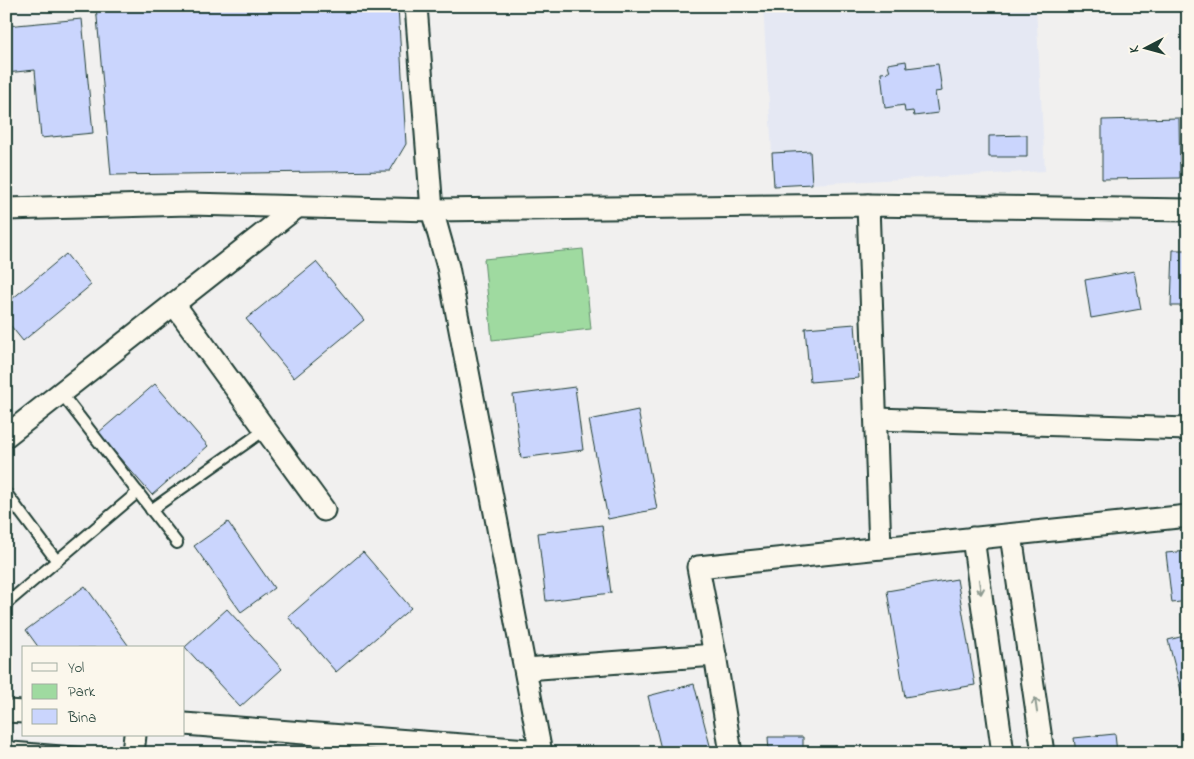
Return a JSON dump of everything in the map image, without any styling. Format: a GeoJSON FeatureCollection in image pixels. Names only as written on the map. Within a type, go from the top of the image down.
{"type":"FeatureCollection","features":[{"type":"Feature","properties":{"kind":"street"},"geometry":{"type":"LineString","coordinates":[[185,724],[541,752],[448,266],[432,210],[416,6]]}},
{"type":"Feature","properties":{"kind":"street"},"geometry":{"type":"LineString","coordinates":[[6,209],[190,204],[432,210],[868,204],[1188,210]]}},
{"type":"Feature","properties":{"kind":"street"},"geometry":{"type":"LineString","coordinates":[[868,204],[880,548]]}},
{"type":"Feature","properties":{"kind":"street"},"geometry":{"type":"LineString","coordinates":[[6,436],[296,207]]}},
{"type":"Feature","properties":{"kind":"street"},"geometry":{"type":"LineString","coordinates":[[174,304],[324,510]]}},
{"type":"Feature","properties":{"kind":"street"},"geometry":{"type":"LineString","coordinates":[[876,419],[1188,429]]}},
{"type":"Feature","properties":{"kind":"street"},"geometry":{"type":"LineString","coordinates":[[731,753],[698,567],[1188,516]]}},
{"type":"Feature","properties":{"kind":"street"},"geometry":{"type":"LineString","coordinates":[[1011,535],[1043,753]]}},
{"type":"Feature","properties":{"kind":"street"},"geometry":{"type":"LineString","coordinates":[[973,538],[1003,753]]}},
{"type":"Feature","properties":{"kind":"street"},"geometry":{"type":"LineString","coordinates":[[526,669],[715,655]]}},
{"type":"Feature","properties":{"kind":"street"},"geometry":{"type":"LineString","coordinates":[[6,711],[22,712]]}},
{"type":"Feature","properties":{"kind":"street"},"geometry":{"type":"LineString","coordinates":[[133,753],[135,736]]}},
{"type":"Feature","properties":{"kind":"lane"},"geometry":{"type":"LineString","coordinates":[[61,392],[177,543]]}},
{"type":"Feature","properties":{"kind":"lane"},"geometry":{"type":"LineString","coordinates":[[151,510],[266,430]]}},
{"type":"Feature","properties":{"kind":"lane"},"geometry":{"type":"LineString","coordinates":[[6,604],[138,492]]}},
{"type":"Feature","properties":{"kind":"lane"},"geometry":{"type":"LineString","coordinates":[[6,493],[57,561]]}},
{"type":"Feature","properties":{"kind":"lane"},"geometry":{"type":"LineString","coordinates":[[6,748],[80,753]]}},
{"type":"Feature","properties":{"kind":"shaded area"},"geometry":{"type":"Polygon","coordinates":[[[763,6],[1036,6],[1045,171],[774,186],[763,6]]]}},
{"type":"Feature","properties":{"kind":"green space"},"geometry":{"type":"Polygon","coordinates":[[[583,249],[591,329],[492,340],[484,259],[583,249]]]}},
{"type":"Feature","properties":{"kind":"building"},"geometry":{"type":"Polygon","coordinates":[[[96,6],[398,6],[406,144],[390,171],[111,175],[96,6]]]}},
{"type":"Feature","properties":{"kind":"building"},"geometry":{"type":"Polygon","coordinates":[[[82,19],[93,133],[41,138],[35,70],[6,73],[6,26],[82,19]]]}},
{"type":"Feature","properties":{"kind":"building"},"geometry":{"type":"Polygon","coordinates":[[[906,61],[907,68],[938,64],[942,91],[935,92],[938,113],[914,116],[913,111],[905,112],[904,105],[885,108],[881,73],[890,72],[888,64],[906,61]]]}},
{"type":"Feature","properties":{"kind":"building"},"geometry":{"type":"Polygon","coordinates":[[[1179,118],[1180,178],[1102,179],[1102,120],[1179,118]]]}},
{"type":"Feature","properties":{"kind":"building"},"geometry":{"type":"Polygon","coordinates":[[[1027,135],[1027,157],[989,157],[989,136],[1027,135]]]}},
{"type":"Feature","properties":{"kind":"building"},"geometry":{"type":"Polygon","coordinates":[[[810,151],[812,184],[774,186],[772,153],[810,151]]]}},
{"type":"Feature","properties":{"kind":"building"},"geometry":{"type":"Polygon","coordinates":[[[1173,250],[1188,250],[1188,306],[1171,306],[1173,250]]]}},
{"type":"Feature","properties":{"kind":"building"},"geometry":{"type":"Polygon","coordinates":[[[66,254],[91,285],[23,341],[6,320],[6,304],[66,254]]]}},
{"type":"Feature","properties":{"kind":"building"},"geometry":{"type":"Polygon","coordinates":[[[316,262],[364,320],[294,378],[246,319],[316,262]]]}},
{"type":"Feature","properties":{"kind":"building"},"geometry":{"type":"Polygon","coordinates":[[[1134,271],[1141,309],[1091,318],[1085,280],[1134,271]]]}},
{"type":"Feature","properties":{"kind":"building"},"geometry":{"type":"Polygon","coordinates":[[[855,324],[859,378],[810,382],[805,328],[855,324]]]}},
{"type":"Feature","properties":{"kind":"building"},"geometry":{"type":"Polygon","coordinates":[[[155,384],[208,446],[152,495],[98,433],[155,384]]]}},
{"type":"Feature","properties":{"kind":"building"},"geometry":{"type":"Polygon","coordinates":[[[575,387],[583,450],[521,458],[513,395],[575,387]]]}},
{"type":"Feature","properties":{"kind":"building"},"geometry":{"type":"Polygon","coordinates":[[[638,410],[657,509],[608,519],[589,420],[638,410]]]}},
{"type":"Feature","properties":{"kind":"building"},"geometry":{"type":"Polygon","coordinates":[[[228,522],[274,588],[241,612],[194,546],[228,522]]]}},
{"type":"Feature","properties":{"kind":"building"},"geometry":{"type":"Polygon","coordinates":[[[602,525],[611,593],[546,601],[538,533],[602,525]]]}},
{"type":"Feature","properties":{"kind":"building"},"geometry":{"type":"Polygon","coordinates":[[[1188,551],[1188,601],[1172,603],[1166,553],[1188,551]]]}},
{"type":"Feature","properties":{"kind":"building"},"geometry":{"type":"Polygon","coordinates":[[[363,552],[411,608],[336,672],[288,617],[363,552]]]}},
{"type":"Feature","properties":{"kind":"building"},"geometry":{"type":"Polygon","coordinates":[[[957,579],[975,685],[905,697],[887,591],[957,579]]]}},
{"type":"Feature","properties":{"kind":"building"},"geometry":{"type":"Polygon","coordinates":[[[85,586],[128,645],[38,646],[26,630],[85,586]]]}},
{"type":"Feature","properties":{"kind":"building"},"geometry":{"type":"Polygon","coordinates":[[[227,609],[282,669],[240,707],[185,647],[227,609]]]}},
{"type":"Feature","properties":{"kind":"building"},"geometry":{"type":"Polygon","coordinates":[[[1188,635],[1188,693],[1182,694],[1168,640],[1188,635]]]}},
{"type":"Feature","properties":{"kind":"building"},"geometry":{"type":"Polygon","coordinates":[[[694,684],[712,753],[662,753],[648,696],[694,684]]]}},
{"type":"Feature","properties":{"kind":"building"},"geometry":{"type":"Polygon","coordinates":[[[1115,734],[1117,753],[1076,753],[1074,738],[1115,734]]]}},
{"type":"Feature","properties":{"kind":"building"},"geometry":{"type":"Polygon","coordinates":[[[768,737],[803,737],[803,753],[769,753],[768,737]]]}}]}
